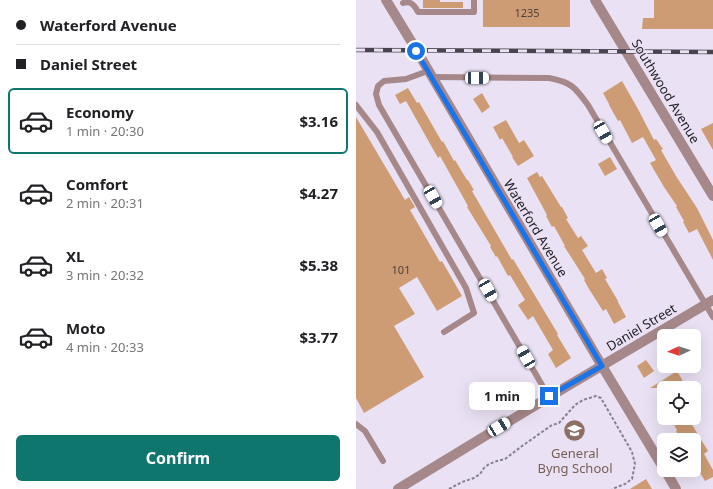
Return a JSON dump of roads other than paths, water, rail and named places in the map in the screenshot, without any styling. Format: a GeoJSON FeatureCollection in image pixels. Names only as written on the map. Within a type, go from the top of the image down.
{"type":"FeatureCollection","features":[{"type":"Feature","properties":{"kind":"street","name":"Waterford Avenue"},"geometry":{"type":"LineString","coordinates":[[386,0],[657,457]]}},
{"type":"Feature","properties":{"kind":"street","name":"Southwood Avenue"},"geometry":{"type":"LineString","coordinates":[[596,0],[713,196]]}},
{"type":"Feature","properties":{"kind":"street","name":"Daniel Street"},"geometry":{"type":"LineString","coordinates":[[398,489],[549,396],[709,302]]}},
{"type":"Feature","properties":{"kind":"street","name":"Waterford Avenue"},"geometry":{"type":"LineString","coordinates":[[669,477],[676,489]]}},
{"type":"Feature","properties":{"kind":"lane"},"geometry":{"type":"LineString","coordinates":[[403,3],[412,3],[418,12],[474,12],[474,0]]}},
{"type":"Feature","properties":{"kind":"lane"},"geometry":{"type":"LineString","coordinates":[[549,396],[379,104],[376,94],[378,86],[384,81],[430,74],[549,78],[562,81],[570,85],[578,92],[588,105],[709,302],[713,317]]}},
{"type":"Feature","properties":{"kind":"lane"},"geometry":{"type":"LineString","coordinates":[[356,104],[378,132],[466,288],[474,313],[444,332]]}},
{"type":"Feature","properties":{"kind":"lane"},"geometry":{"type":"LineString","coordinates":[[356,424],[365,431],[383,461]]}},
{"type":"Feature","properties":{"kind":"railway"},"geometry":{"type":"LineString","coordinates":[[356,50],[713,52]]}},
{"type":"Feature","properties":{"kind":"place","name":"General Byng School"},"geometry":{"type":"Point","coordinates":[575,431]}}]}
